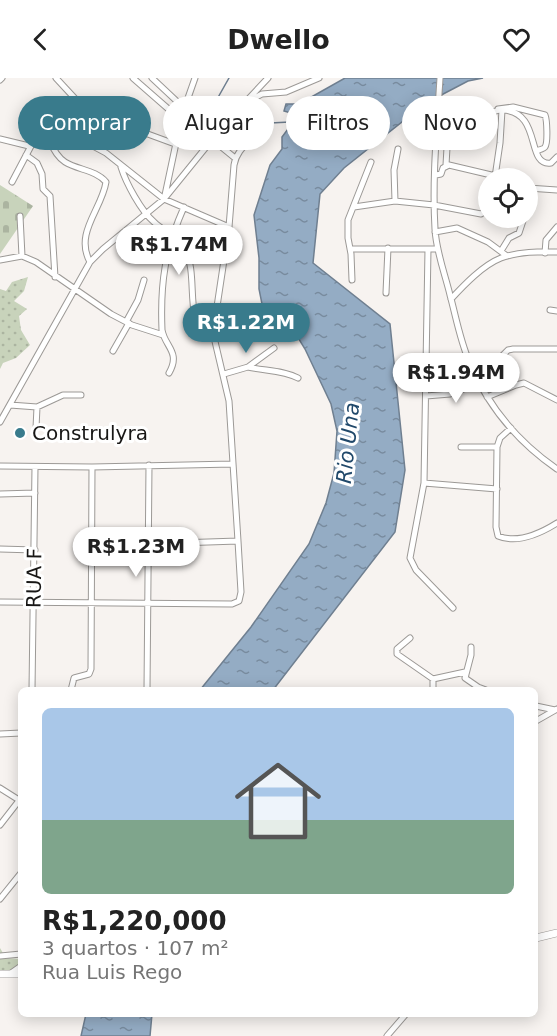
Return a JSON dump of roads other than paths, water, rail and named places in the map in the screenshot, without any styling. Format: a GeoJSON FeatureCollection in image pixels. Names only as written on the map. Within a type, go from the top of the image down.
{"type":"FeatureCollection","features":[{"type":"Feature","properties":{"kind":"main road"},"geometry":{"type":"LineString","coordinates":[[538,938],[557,933]]}},
{"type":"Feature","properties":{"kind":"main road"},"geometry":{"type":"LineString","coordinates":[[0,974],[18,974]]}},
{"type":"Feature","properties":{"kind":"street"},"geometry":{"type":"LineString","coordinates":[[56,78],[75,100],[88,109],[163,139]]}},
{"type":"Feature","properties":{"kind":"street"},"geometry":{"type":"LineString","coordinates":[[133,78],[163,102]]}},
{"type":"Feature","properties":{"kind":"street"},"geometry":{"type":"LineString","coordinates":[[152,78],[171,96]]}},
{"type":"Feature","properties":{"kind":"street"},"geometry":{"type":"LineString","coordinates":[[188,96],[195,78]]}},
{"type":"Feature","properties":{"kind":"street"},"geometry":{"type":"LineString","coordinates":[[251,96],[268,78]]}},
{"type":"Feature","properties":{"kind":"street"},"geometry":{"type":"LineString","coordinates":[[258,96],[286,92],[319,78]]}},
{"type":"Feature","properties":{"kind":"street"},"geometry":{"type":"LineString","coordinates":[[440,78],[434,205],[435,232],[458,330],[475,374],[487,397],[511,428],[557,469]]}},
{"type":"Feature","properties":{"kind":"street"},"geometry":{"type":"LineString","coordinates":[[436,172],[442,172],[446,165],[448,130],[503,107],[513,107],[544,115],[547,120],[546,144],[544,148],[536,151]]}},
{"type":"Feature","properties":{"kind":"street"},"geometry":{"type":"LineString","coordinates":[[499,110],[514,113],[524,119],[530,131],[537,158],[545,164],[551,163],[557,157]]}},
{"type":"Feature","properties":{"kind":"street"},"geometry":{"type":"LineString","coordinates":[[496,168],[499,110]]}},
{"type":"Feature","properties":{"kind":"street"},"geometry":{"type":"LineString","coordinates":[[0,139],[18,143]]}},
{"type":"Feature","properties":{"kind":"street"},"geometry":{"type":"LineString","coordinates":[[395,201],[394,170],[398,149]]}},
{"type":"Feature","properties":{"kind":"street"},"geometry":{"type":"LineString","coordinates":[[12,182],[29,150]]}},
{"type":"Feature","properties":{"kind":"street"},"geometry":{"type":"LineString","coordinates":[[54,150],[64,162],[100,176],[106,182],[87,230],[85,252],[90,262]]}},
{"type":"Feature","properties":{"kind":"street"},"geometry":{"type":"LineString","coordinates":[[100,150],[164,199],[230,227]]}},
{"type":"Feature","properties":{"kind":"street"},"geometry":{"type":"LineString","coordinates":[[164,199],[174,150]]}},
{"type":"Feature","properties":{"kind":"street"},"geometry":{"type":"LineString","coordinates":[[0,422],[90,262],[164,199],[204,150]]}},
{"type":"Feature","properties":{"kind":"street"},"geometry":{"type":"LineString","coordinates":[[225,150],[235,158]]}},
{"type":"Feature","properties":{"kind":"street"},"geometry":{"type":"LineString","coordinates":[[0,602],[234,604],[239,601],[241,592],[230,401],[215,346],[214,326],[230,227],[235,158],[242,150]]}},
{"type":"Feature","properties":{"kind":"street"},"geometry":{"type":"LineString","coordinates":[[26,155],[37,163],[42,174],[43,189],[50,196],[55,277]]}},
{"type":"Feature","properties":{"kind":"street"},"geometry":{"type":"LineString","coordinates":[[352,280],[348,220],[371,162]]}},
{"type":"Feature","properties":{"kind":"street"},"geometry":{"type":"LineString","coordinates":[[121,165],[130,188],[146,212],[156,224],[173,235],[187,252],[195,317],[214,326]]}},
{"type":"Feature","properties":{"kind":"street"},"geometry":{"type":"LineString","coordinates":[[446,165],[478,172]]}},
{"type":"Feature","properties":{"kind":"street"},"geometry":{"type":"LineString","coordinates":[[538,189],[557,190]]}},
{"type":"Feature","properties":{"kind":"street"},"geometry":{"type":"LineString","coordinates":[[354,207],[395,201],[434,205],[478,213]]}},
{"type":"Feature","properties":{"kind":"street"},"geometry":{"type":"LineString","coordinates":[[169,373],[174,358],[163,335],[164,271],[167,249],[184,207]]}},
{"type":"Feature","properties":{"kind":"street"},"geometry":{"type":"LineString","coordinates":[[20,216],[22,256]]}},
{"type":"Feature","properties":{"kind":"street"},"geometry":{"type":"LineString","coordinates":[[545,253],[545,243],[557,226]]}},
{"type":"Feature","properties":{"kind":"street"},"geometry":{"type":"LineString","coordinates":[[435,232],[458,228],[507,256]]}},
{"type":"Feature","properties":{"kind":"street"},"geometry":{"type":"LineString","coordinates":[[501,251],[507,240],[519,233],[521,228]]}},
{"type":"Feature","properties":{"kind":"street"},"geometry":{"type":"LineString","coordinates":[[386,293],[388,248]]}},
{"type":"Feature","properties":{"kind":"street"},"geometry":{"type":"LineString","coordinates":[[350,249],[438,249]]}},
{"type":"Feature","properties":{"kind":"street"},"geometry":{"type":"LineString","coordinates":[[428,249],[424,483],[422,502],[411,543],[410,561],[453,608]]}},
{"type":"Feature","properties":{"kind":"street"},"geometry":{"type":"LineString","coordinates":[[451,299],[473,277],[498,259],[507,256],[557,252]]}},
{"type":"Feature","properties":{"kind":"street"},"geometry":{"type":"LineString","coordinates":[[0,260],[22,256],[36,262],[97,306],[127,323],[163,335]]}},
{"type":"Feature","properties":{"kind":"street"},"geometry":{"type":"LineString","coordinates":[[113,351],[138,300],[144,280]]}},
{"type":"Feature","properties":{"kind":"street"},"geometry":{"type":"LineString","coordinates":[[550,310],[557,311]]}},
{"type":"Feature","properties":{"kind":"street"},"geometry":{"type":"LineString","coordinates":[[249,368],[274,348]]}},
{"type":"Feature","properties":{"kind":"street"},"geometry":{"type":"LineString","coordinates":[[475,374],[497,362],[508,350],[557,349]]}},
{"type":"Feature","properties":{"kind":"street"},"geometry":{"type":"LineString","coordinates":[[224,374],[249,368],[282,372],[298,378]]}},
{"type":"Feature","properties":{"kind":"street"},"geometry":{"type":"LineString","coordinates":[[426,396],[450,394],[479,383]]}},
{"type":"Feature","properties":{"kind":"street"},"geometry":{"type":"LineString","coordinates":[[487,397],[524,384],[557,400]]}},
{"type":"Feature","properties":{"kind":"street"},"geometry":{"type":"LineString","coordinates":[[10,405],[38,406],[63,395],[81,395]]}},
{"type":"Feature","properties":{"kind":"street"},"geometry":{"type":"LineString","coordinates":[[36,428],[38,406]]}},
{"type":"Feature","properties":{"kind":"street"},"geometry":{"type":"LineString","coordinates":[[511,428],[500,438],[497,447],[496,526],[498,536],[528,537],[557,523]]}},
{"type":"Feature","properties":{"kind":"street"},"geometry":{"type":"LineString","coordinates":[[461,447],[497,447]]}},
{"type":"Feature","properties":{"kind":"street"},"geometry":{"type":"LineString","coordinates":[[0,466],[233,464]]}},
{"type":"Feature","properties":{"kind":"street"},"geometry":{"type":"LineString","coordinates":[[147,687],[149,465]]}},
{"type":"Feature","properties":{"kind":"street","name":"RUA F"},"geometry":{"type":"LineString","coordinates":[[32,687],[35,467]]}},
{"type":"Feature","properties":{"kind":"street"},"geometry":{"type":"LineString","coordinates":[[72,687],[74,678],[87,675],[91,671],[92,467]]}},
{"type":"Feature","properties":{"kind":"street"},"geometry":{"type":"LineString","coordinates":[[424,483],[497,489]]}},
{"type":"Feature","properties":{"kind":"street"},"geometry":{"type":"LineString","coordinates":[[0,494],[35,494]]}},
{"type":"Feature","properties":{"kind":"street"},"geometry":{"type":"LineString","coordinates":[[148,544],[238,542]]}},
{"type":"Feature","properties":{"kind":"street"},"geometry":{"type":"LineString","coordinates":[[0,549],[35,550]]}},
{"type":"Feature","properties":{"kind":"street"},"geometry":{"type":"LineString","coordinates":[[410,638],[397,654],[433,679],[465,672]]}},
{"type":"Feature","properties":{"kind":"street"},"geometry":{"type":"LineString","coordinates":[[471,647],[471,655],[465,672],[466,679],[478,687]]}},
{"type":"Feature","properties":{"kind":"street"},"geometry":{"type":"LineString","coordinates":[[433,679],[433,687]]}},
{"type":"Feature","properties":{"kind":"street"},"geometry":{"type":"LineString","coordinates":[[538,706],[556,710]]}},
{"type":"Feature","properties":{"kind":"street"},"geometry":{"type":"LineString","coordinates":[[538,720],[556,710]]}},
{"type":"Feature","properties":{"kind":"street"},"geometry":{"type":"LineString","coordinates":[[0,734],[18,733]]}},
{"type":"Feature","properties":{"kind":"street"},"geometry":{"type":"LineString","coordinates":[[0,788],[18,798]]}},
{"type":"Feature","properties":{"kind":"street"},"geometry":{"type":"LineString","coordinates":[[0,825],[18,802]]}},
{"type":"Feature","properties":{"kind":"street"},"geometry":{"type":"LineString","coordinates":[[0,899],[18,877]]}},
{"type":"Feature","properties":{"kind":"street"},"geometry":{"type":"LineString","coordinates":[[0,956],[18,954]]}},
{"type":"Feature","properties":{"kind":"street"},"geometry":{"type":"LineString","coordinates":[[9,974],[18,968]]}},
{"type":"Feature","properties":{"kind":"street"},"geometry":{"type":"LineString","coordinates":[[387,1036],[403,1017]]}},
{"type":"Feature","properties":{"kind":"water","name":"Rio Una"},"geometry":{"type":"Polygon","coordinates":[[[345,78],[483,78],[468,81],[439,96],[402,96],[402,122],[390,132],[390,96],[313,96],[345,78]]]}},
{"type":"Feature","properties":{"kind":"water","name":"Rio Una"},"geometry":{"type":"Polygon","coordinates":[[[286,132],[286,150],[367,150],[344,168],[320,194],[313,263],[390,324],[405,470],[395,532],[275,687],[202,687],[251,627],[309,544],[326,503],[334,473],[337,431],[331,404],[305,349],[291,326],[262,304],[259,289],[259,258],[254,215],[270,165],[282,149],[282,137],[286,132]]]}},
{"type":"Feature","properties":{"kind":"water"},"geometry":{"type":"Polygon","coordinates":[[[85,1017],[152,1017],[150,1036],[81,1036],[85,1017]]]}},
{"type":"Feature","properties":{"kind":"waterway"},"geometry":{"type":"LineString","coordinates":[[219,96],[229,78]]}},
{"type":"Feature","properties":{"kind":"waterway"},"geometry":{"type":"LineString","coordinates":[[274,123],[286,122]]}},
{"type":"Feature","properties":{"kind":"place","name":"Construlyra"},"geometry":{"type":"Point","coordinates":[20,433]}}]}
